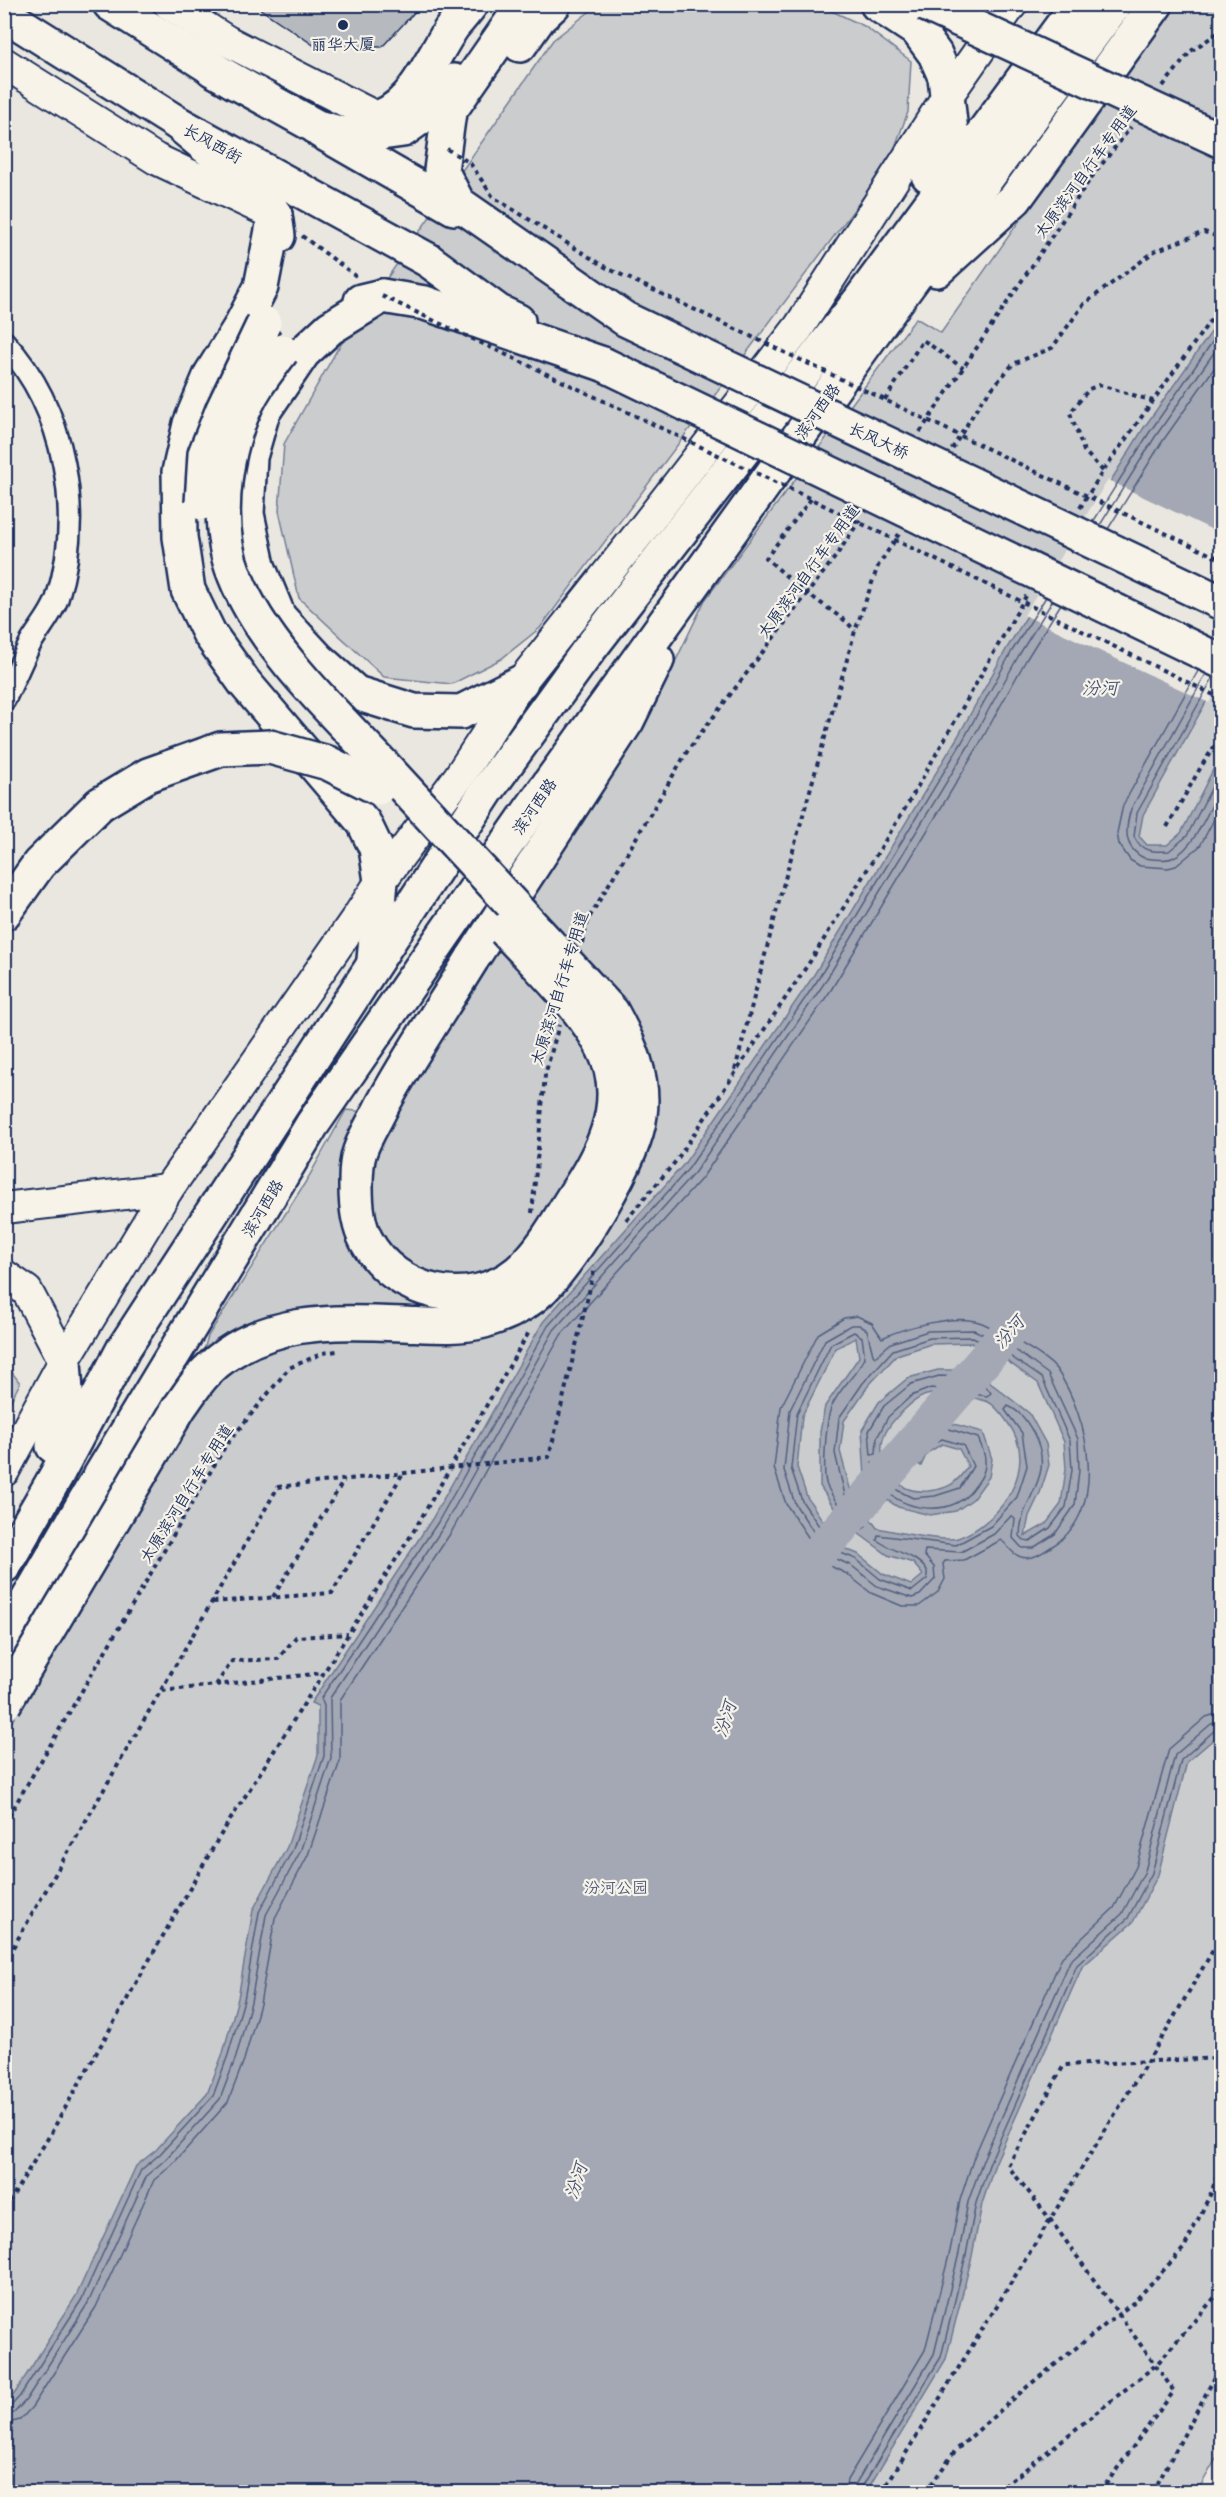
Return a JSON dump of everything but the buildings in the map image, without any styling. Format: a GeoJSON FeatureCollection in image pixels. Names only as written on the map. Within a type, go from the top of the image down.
{"type":"FeatureCollection","features":[{"type":"Feature","properties":{"kind":"main road"},"geometry":{"type":"LineString","coordinates":[[110,4],[212,69],[317,128],[353,137],[403,130],[438,105],[508,4]]}},
{"type":"Feature","properties":{"kind":"main road"},"geometry":{"type":"LineString","coordinates":[[317,128],[380,119],[409,97],[453,27],[471,4]]}},
{"type":"Feature","properties":{"kind":"main road"},"geometry":{"type":"LineString","coordinates":[[524,4],[449,112],[444,160],[458,202],[625,319]]}},
{"type":"Feature","properties":{"kind":"main road"},"geometry":{"type":"LineString","coordinates":[[444,160],[539,18],[554,4]]}},
{"type":"Feature","properties":{"kind":"main road"},"geometry":{"type":"LineString","coordinates":[[872,309],[920,188],[952,141],[945,77],[935,54],[918,31],[877,4]]}},
{"type":"Feature","properties":{"kind":"main road"},"geometry":{"type":"LineString","coordinates":[[925,4],[1221,141]]}},
{"type":"Feature","properties":{"kind":"main road"},"geometry":{"type":"LineString","coordinates":[[957,4],[1221,127]]}},
{"type":"Feature","properties":{"kind":"main road","name":"滨河西路"},"geometry":{"type":"LineString","coordinates":[[4,1641],[85,1501],[312,1125],[531,809],[699,576],[872,309],[1078,4]]}},
{"type":"Feature","properties":{"kind":"main road","name":"滨河西路"},"geometry":{"type":"LineString","coordinates":[[9,1559],[124,1348],[488,789],[582,661],[872,309],[1115,4]]}},
{"type":"Feature","properties":{"kind":"main road"},"geometry":{"type":"LineString","coordinates":[[872,309],[1015,199],[1155,6]]}},
{"type":"Feature","properties":{"kind":"main road","name":"长风西街"},"geometry":{"type":"LineString","coordinates":[[4,14],[179,124],[428,260],[499,312],[603,364]]}},
{"type":"Feature","properties":{"kind":"main road","name":"长风大桥"},"geometry":{"type":"LineString","coordinates":[[212,69],[454,208],[523,267],[625,319],[1221,603]]}},
{"type":"Feature","properties":{"kind":"main road"},"geometry":{"type":"LineString","coordinates":[[179,124],[260,192],[275,215],[280,253],[276,285],[264,323],[223,408],[205,454],[201,520],[220,592],[255,654],[378,788],[589,1023],[601,1041],[611,1068],[614,1091],[612,1116],[604,1142],[591,1168],[540,1246],[518,1272],[491,1287],[464,1294],[434,1293],[404,1281],[382,1262],[366,1240],[356,1206],[356,1174],[360,1152],[397,1080],[472,959],[627,721],[699,576]]}},
{"type":"Feature","properties":{"kind":"main road"},"geometry":{"type":"LineString","coordinates":[[275,215],[261,287],[239,329],[210,374],[190,424],[179,472],[180,537],[188,590],[209,633],[244,682],[364,823],[376,848],[381,881],[374,962]]}},
{"type":"Feature","properties":{"kind":"main road"},"geometry":{"type":"LineString","coordinates":[[373,289],[303,353],[263,412],[250,457],[247,514],[258,566],[279,617],[318,659],[356,693],[414,711],[461,712],[521,682]]}},
{"type":"Feature","properties":{"kind":"main road"},"geometry":{"type":"LineString","coordinates":[[8,1697],[179,1408],[205,1373],[226,1354],[249,1340],[282,1329],[344,1322],[445,1326],[482,1322],[508,1313],[542,1289],[586,1233],[631,1150],[640,1116],[640,1081],[632,1050],[612,1012],[307,683],[260,624],[234,576],[223,523],[225,471],[242,417],[257,385],[282,351],[317,322],[373,289],[425,303],[603,364],[1221,662]]}},
{"type":"Feature","properties":{"kind":"main road"},"geometry":{"type":"LineString","coordinates":[[4,913],[39,864],[100,804],[148,775],[221,749],[270,747],[328,763],[378,788]]}},
{"type":"Feature","properties":{"kind":"main road"},"geometry":{"type":"LineString","coordinates":[[9,1559],[67,1408],[64,1361]]}},
{"type":"Feature","properties":{"kind":"street"},"geometry":{"type":"LineString","coordinates":[[169,4],[227,41],[380,119]]}},
{"type":"Feature","properties":{"kind":"street"},"geometry":{"type":"LineString","coordinates":[[4,1471],[64,1361],[168,1189],[381,881],[458,778],[521,682],[799,327],[946,98],[1012,4]]}},
{"type":"Feature","properties":{"kind":"street"},"geometry":{"type":"LineString","coordinates":[[4,63],[156,159],[275,215]]}},
{"type":"Feature","properties":{"kind":"street"},"geometry":{"type":"LineString","coordinates":[[4,342],[16,355],[46,406],[60,447],[68,490],[68,555],[56,602],[29,646],[4,700]]}},
{"type":"Feature","properties":{"kind":"street"},"geometry":{"type":"LineString","coordinates":[[4,1208],[168,1189]]}},
{"type":"Feature","properties":{"kind":"street"},"geometry":{"type":"LineString","coordinates":[[4,1275],[27,1291],[64,1361]]}},
{"type":"Feature","properties":{"kind":"path"},"geometry":{"type":"LineString","coordinates":[[1162,87],[1191,51],[1221,30]]}},
{"type":"Feature","properties":{"kind":"path","name":"太原滨河自行车专用道"},"geometry":{"type":"LineString","coordinates":[[918,435],[1091,178],[1134,123]]}},
{"type":"Feature","properties":{"kind":"path"},"geometry":{"type":"LineString","coordinates":[[444,160],[470,163],[493,197],[608,268],[1221,560]]}},
{"type":"Feature","properties":{"kind":"path"},"geometry":{"type":"LineString","coordinates":[[275,215],[373,289],[1221,699]]}},
{"type":"Feature","properties":{"kind":"path"},"geometry":{"type":"LineString","coordinates":[[945,459],[982,400],[1013,364],[1053,348],[1084,304],[1155,251],[1204,232],[1221,238]]}},
{"type":"Feature","properties":{"kind":"path"},"geometry":{"type":"LineString","coordinates":[[885,400],[923,340],[963,368]]}},
{"type":"Feature","properties":{"kind":"path"},"geometry":{"type":"LineString","coordinates":[[1103,471],[1084,451],[1070,413],[1089,389],[1100,385],[1153,401]]}},
{"type":"Feature","properties":{"kind":"path"},"geometry":{"type":"LineString","coordinates":[[811,499],[766,558],[807,594],[847,622],[855,631]]}},
{"type":"Feature","properties":{"kind":"path","name":"太原滨河自行车专用道"},"geometry":{"type":"LineString","coordinates":[[580,951],[590,918],[688,750],[867,511]]}},
{"type":"Feature","properties":{"kind":"path"},"geometry":{"type":"LineString","coordinates":[[734,1074],[786,875],[855,631],[878,566],[903,527]]}},
{"type":"Feature","properties":{"kind":"path"},"geometry":{"type":"LineString","coordinates":[[1167,827],[1221,735]]}},
{"type":"Feature","properties":{"kind":"path","name":"太原滨河自行车专用道"},"geometry":{"type":"LineString","coordinates":[[532,1214],[545,1075],[561,1019]]}},
{"type":"Feature","properties":{"kind":"path"},"geometry":{"type":"LineString","coordinates":[[4,1963],[278,1487],[549,1456],[596,1262]]}},
{"type":"Feature","properties":{"kind":"path","name":"太原滨河自行车专用道"},"geometry":{"type":"LineString","coordinates":[[4,1824],[226,1445],[289,1368],[324,1353],[345,1350]]}},
{"type":"Feature","properties":{"kind":"path"},"geometry":{"type":"LineString","coordinates":[[212,1602],[332,1593],[403,1473]]}},
{"type":"Feature","properties":{"kind":"path"},"geometry":{"type":"LineString","coordinates":[[272,1598],[344,1480]]}},
{"type":"Feature","properties":{"kind":"path"},"geometry":{"type":"LineString","coordinates":[[215,1685],[232,1661],[278,1659],[296,1637],[348,1634]]}},
{"type":"Feature","properties":{"kind":"path"},"geometry":{"type":"LineString","coordinates":[[161,1691],[323,1673]]}},
{"type":"Feature","properties":{"kind":"path"},"geometry":{"type":"LineString","coordinates":[[882,2493],[1148,2061],[1221,1935]]}},
{"type":"Feature","properties":{"kind":"path"},"geometry":{"type":"LineString","coordinates":[[1100,2493],[1174,2391],[1050,2219],[1008,2166],[1064,2065],[1221,2058]]}},
{"type":"Feature","properties":{"kind":"path"},"geometry":{"type":"LineString","coordinates":[[926,2493],[955,2451],[1028,2386],[1134,2302],[1184,2248],[1212,2191],[1221,2158]]}},
{"type":"Feature","properties":{"kind":"path"},"geometry":{"type":"LineString","coordinates":[[997,2493],[1156,2365],[1221,2289]]}},
{"type":"Feature","properties":{"kind":"path"},"geometry":{"type":"LineString","coordinates":[[1153,2493],[1221,2364]]}},
{"type":"Feature","properties":{"kind":"green space"},"geometry":{"type":"Polygon","coordinates":[[[598,5],[819,5],[864,26],[911,61],[908,112],[889,163],[540,628],[501,659],[452,684],[384,677],[299,598],[279,511],[284,444],[337,350],[553,40],[598,5]]]}},
{"type":"Feature","properties":{"kind":"green space","name":"汾河公园"},"geometry":{"type":"Polygon","coordinates":[[[1170,5],[1221,5],[1221,2450],[1197,2492],[5,2492],[5,1733],[179,1436],[208,1336],[308,1178],[346,1110],[390,1114],[527,894],[653,708],[705,600],[916,318],[941,333],[1170,5]]]}},
{"type":"Feature","properties":{"kind":"green space"},"geometry":{"type":"Polygon","coordinates":[[[5,1363],[20,1383],[5,1412],[5,1363]]]}},
{"type":"Feature","properties":{"kind":"water","name":"汾河公园"},"geometry":{"type":"Polygon","coordinates":[[[1221,318],[1221,675],[1143,815],[1139,836],[1147,845],[1167,845],[1181,833],[1221,754],[1221,1733],[1187,1762],[1158,1875],[1133,1922],[1082,1967],[995,2164],[982,2204],[972,2256],[946,2359],[866,2492],[5,2492],[5,2404],[15,2393],[76,2296],[136,2166],[156,2150],[207,2094],[223,2053],[238,1998],[253,1910],[287,1847],[318,1755],[318,1706],[311,1703],[432,1519],[543,1322],[684,1164],[812,978],[957,738],[1007,648],[1143,429],[1221,318]],[[856,1338],[836,1348],[802,1416],[797,1467],[807,1497],[840,1547],[858,1554],[883,1574],[911,1585],[923,1575],[913,1563],[888,1555],[851,1528],[836,1511],[820,1486],[820,1432],[825,1406],[859,1357],[856,1338]],[[972,1343],[931,1344],[897,1355],[868,1386],[844,1421],[840,1451],[851,1492],[877,1528],[930,1538],[958,1538],[989,1519],[1012,1491],[1018,1474],[1020,1457],[1017,1440],[1008,1423],[999,1410],[986,1401],[951,1394],[927,1395],[907,1407],[886,1431],[882,1455],[890,1473],[906,1488],[922,1491],[942,1489],[956,1481],[968,1466],[959,1449],[942,1444],[927,1453],[921,1466],[909,1457],[913,1437],[923,1424],[943,1421],[983,1432],[992,1459],[989,1477],[973,1499],[956,1511],[930,1515],[898,1507],[881,1496],[865,1477],[862,1430],[879,1402],[908,1378],[938,1370],[959,1370],[989,1382],[1029,1413],[1046,1444],[1049,1465],[1040,1493],[1029,1516],[1025,1536],[1046,1524],[1061,1504],[1066,1469],[1064,1442],[1038,1383],[1007,1361],[972,1343]]]}},
{"type":"Feature","properties":{"kind":"pier"},"geometry":{"type":"Polygon","coordinates":[[[1108,480],[1221,534],[1222,681],[1209,703],[1024,615],[1108,480]]]}},
{"type":"Feature","properties":{"kind":"waterway","name":"汾河"},"geometry":{"type":"LineString","coordinates":[[800,1575],[1022,1316]]}},
{"type":"Feature","properties":{"kind":"place","name":"丽华大厦"},"geometry":{"type":"Point","coordinates":[343,25]}}]}
